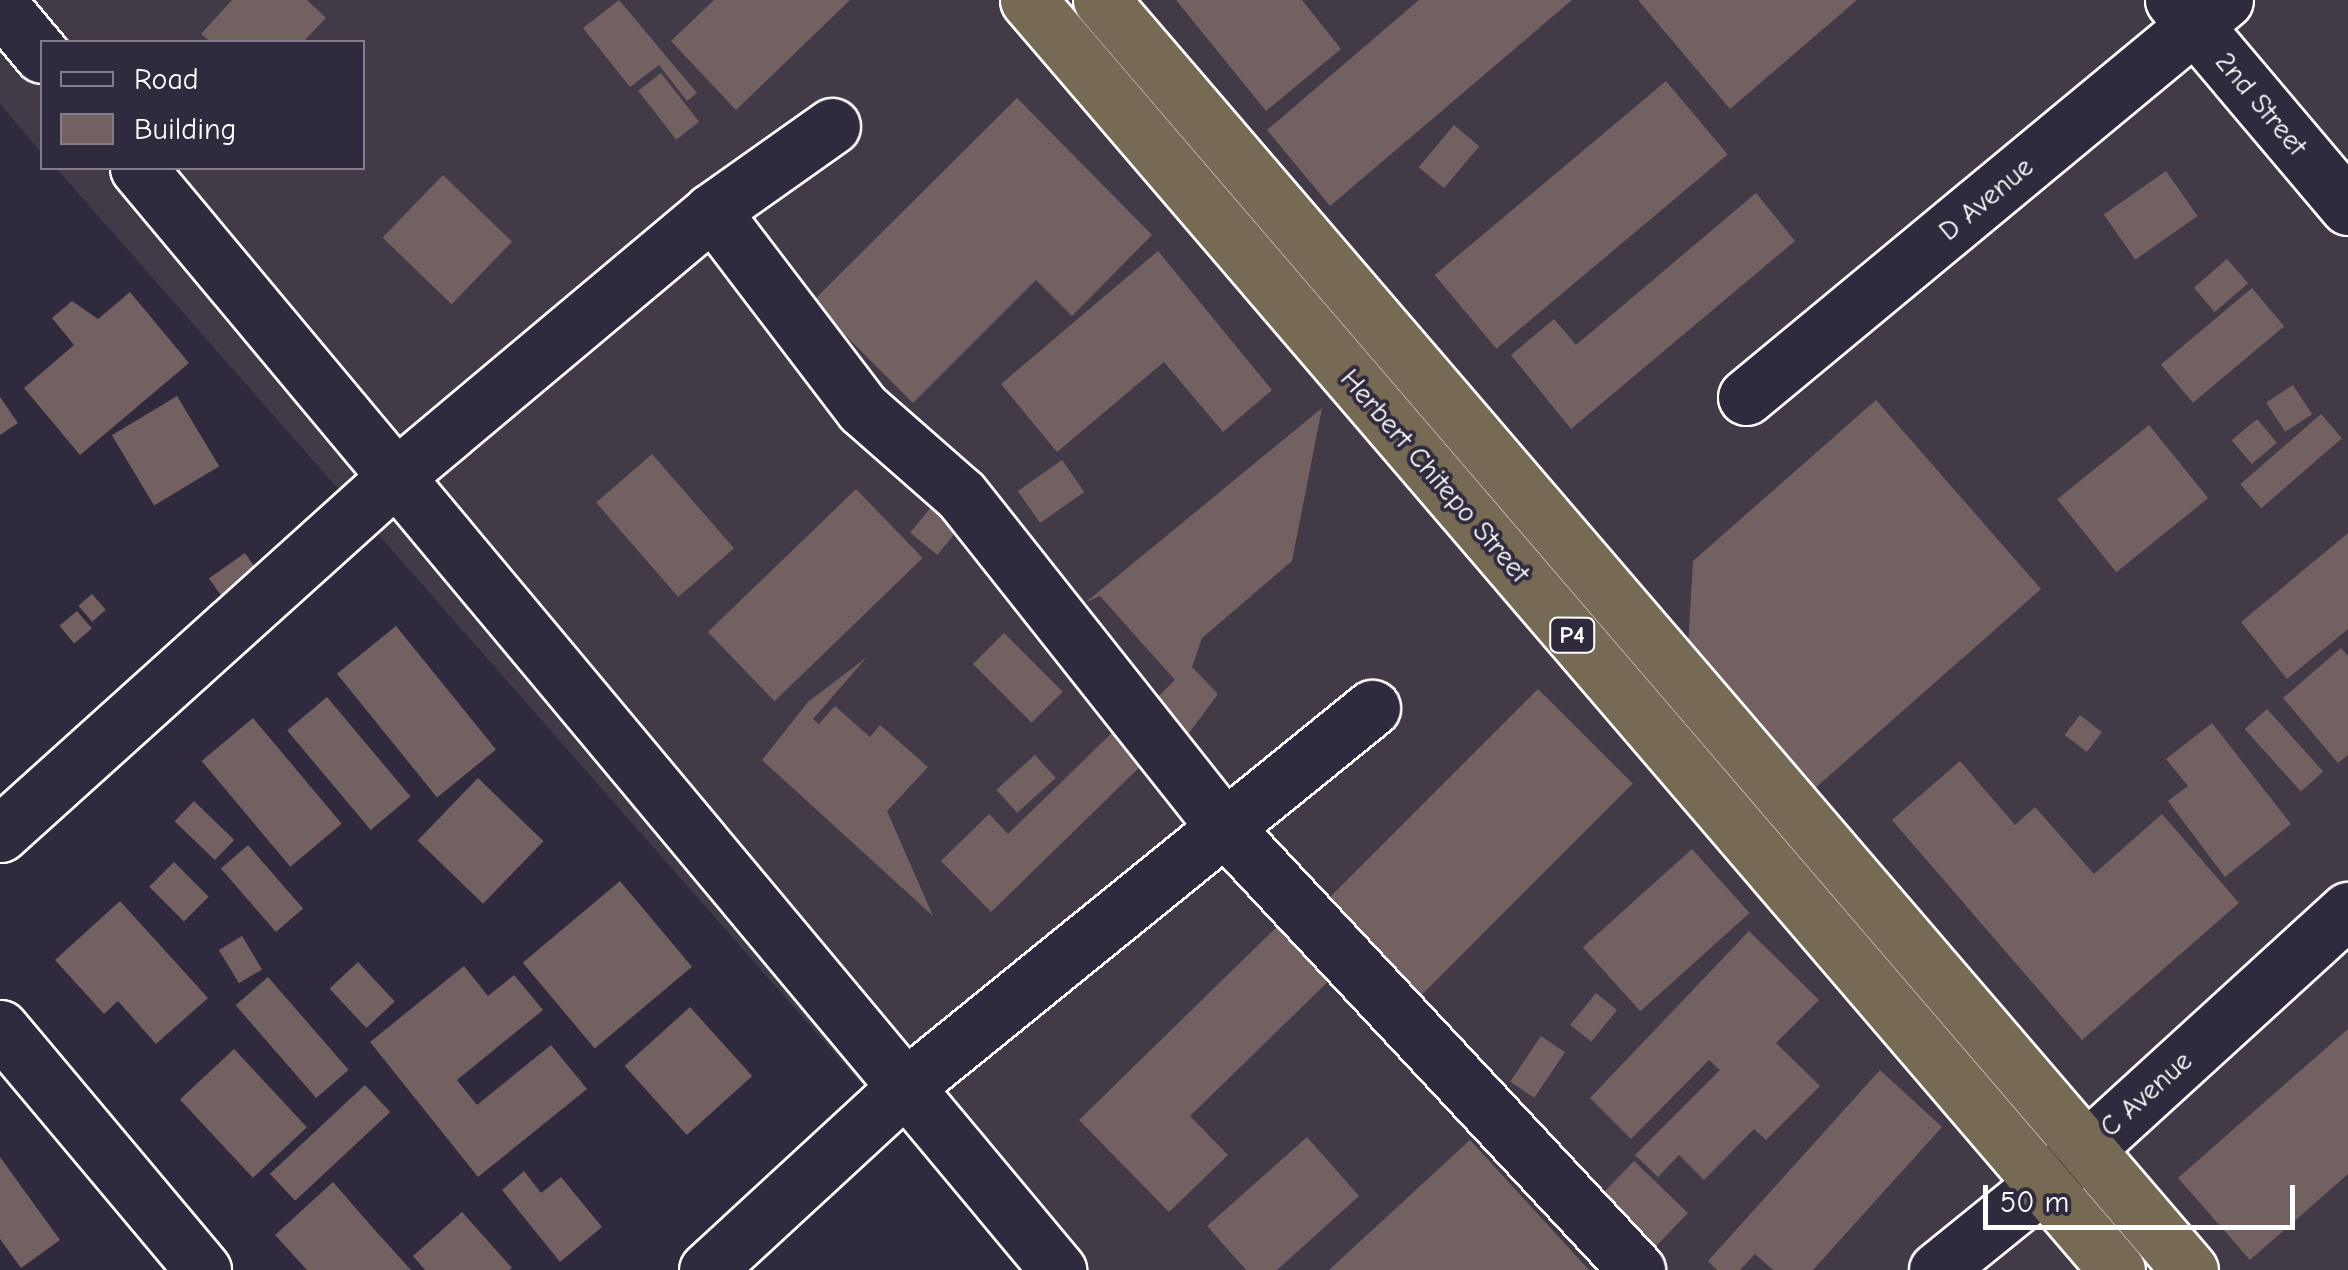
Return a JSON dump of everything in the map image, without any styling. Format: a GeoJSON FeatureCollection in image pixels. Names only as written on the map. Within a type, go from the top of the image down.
{"type":"FeatureCollection","features":[{"type":"Feature","properties":{"kind":"highway","name":"Herbert Chitepo Street"},"geometry":{"type":"LineString","coordinates":[[1028,0],[2117,1270]]}},
{"type":"Feature","properties":{"kind":"highway","name":"Herbert Chitepo Street"},"geometry":{"type":"LineString","coordinates":[[1101,0],[2190,1270]]}},
{"type":"Feature","properties":{"kind":"street"},"geometry":{"type":"LineString","coordinates":[[0,5],[40,53]]}},
{"type":"Feature","properties":{"kind":"street","name":"2nd Street"},"geometry":{"type":"LineString","coordinates":[[2198,9],[2348,207]]}},
{"type":"Feature","properties":{"kind":"street","name":"D Avenue"},"geometry":{"type":"LineString","coordinates":[[1746,397],[2198,9]]}},
{"type":"Feature","properties":{"kind":"street"},"geometry":{"type":"LineString","coordinates":[[0,834],[399,474],[712,211],[832,126]]}},
{"type":"Feature","properties":{"kind":"street"},"geometry":{"type":"LineString","coordinates":[[140,170],[399,474],[1058,1270]]}},
{"type":"Feature","properties":{"kind":"street"},"geometry":{"type":"LineString","coordinates":[[712,211],[863,409],[972,508],[1226,829],[1637,1270]]}},
{"type":"Feature","properties":{"kind":"street"},"geometry":{"type":"LineString","coordinates":[[707,1270],[904,1088],[1372,708]]}},
{"type":"Feature","properties":{"kind":"street","name":"C Avenue"},"geometry":{"type":"LineString","coordinates":[[1938,1270],[2085,1150],[2348,910]]}},
{"type":"Feature","properties":{"kind":"street"},"geometry":{"type":"LineString","coordinates":[[0,1028],[203,1270]]}},
{"type":"Feature","properties":{"kind":"shaded area"},"geometry":{"type":"Polygon","coordinates":[[[0,0],[2348,0],[2348,1270],[1025,1270],[58,170],[365,170],[365,40],[40,40],[40,151],[0,104],[0,0]]]}},
{"type":"Feature","properties":{"kind":"building"},"geometry":{"type":"Polygon","coordinates":[[[232,0],[307,0],[326,18],[305,40],[208,40],[201,34],[232,0]]]}},
{"type":"Feature","properties":{"kind":"building"},"geometry":{"type":"Polygon","coordinates":[[[619,0],[697,93],[687,101],[659,65],[630,87],[583,28],[619,0]]]}},
{"type":"Feature","properties":{"kind":"building"},"geometry":{"type":"Polygon","coordinates":[[[714,0],[850,0],[736,110],[671,41],[714,0]]]}},
{"type":"Feature","properties":{"kind":"building"},"geometry":{"type":"Polygon","coordinates":[[[1176,0],[1302,0],[1341,49],[1266,111],[1176,0]]]}},
{"type":"Feature","properties":{"kind":"building"},"geometry":{"type":"Polygon","coordinates":[[[1419,0],[1572,0],[1330,206],[1267,130],[1419,0]]]}},
{"type":"Feature","properties":{"kind":"building"},"geometry":{"type":"Polygon","coordinates":[[[1638,0],[1857,0],[1730,109],[1638,0]]]}},
{"type":"Feature","properties":{"kind":"building"},"geometry":{"type":"Polygon","coordinates":[[[661,73],[699,122],[676,140],[638,91],[661,73]]]}},
{"type":"Feature","properties":{"kind":"building"},"geometry":{"type":"Polygon","coordinates":[[[1666,81],[1728,155],[1496,349],[1435,275],[1666,81]]]}},
{"type":"Feature","properties":{"kind":"building"},"geometry":{"type":"Polygon","coordinates":[[[1017,98],[1152,235],[1072,316],[1036,280],[913,403],[812,302],[1017,98]]]}},
{"type":"Feature","properties":{"kind":"building"},"geometry":{"type":"Polygon","coordinates":[[[1454,125],[1479,146],[1444,188],[1419,167],[1454,125]]]}},
{"type":"Feature","properties":{"kind":"building"},"geometry":{"type":"Polygon","coordinates":[[[2166,171],[2198,216],[2135,260],[2104,215],[2166,171]]]}},
{"type":"Feature","properties":{"kind":"building"},"geometry":{"type":"Polygon","coordinates":[[[443,175],[512,242],[452,304],[383,238],[443,175]]]}},
{"type":"Feature","properties":{"kind":"building"},"geometry":{"type":"Polygon","coordinates":[[[1756,193],[1795,241],[1571,429],[1511,355],[1554,319],[1576,345],[1756,193]]]}},
{"type":"Feature","properties":{"kind":"building"},"geometry":{"type":"Polygon","coordinates":[[[1158,251],[1272,390],[1223,432],[1164,362],[1057,452],[1001,384],[1158,251]]]}},
{"type":"Feature","properties":{"kind":"building"},"geometry":{"type":"Polygon","coordinates":[[[2227,259],[2248,283],[2215,312],[2194,288],[2227,259]]]}},
{"type":"Feature","properties":{"kind":"building"},"geometry":{"type":"Polygon","coordinates":[[[2252,288],[2284,326],[2193,403],[2161,364],[2252,288]]]}},
{"type":"Feature","properties":{"kind":"building"},"geometry":{"type":"Polygon","coordinates":[[[130,292],[189,363],[80,455],[24,388],[74,345],[52,318],[72,301],[98,319],[130,292]]]}},
{"type":"Feature","properties":{"kind":"building"},"geometry":{"type":"Polygon","coordinates":[[[2293,385],[2312,414],[2285,432],[2266,402],[2293,385]]]}},
{"type":"Feature","properties":{"kind":"building"},"geometry":{"type":"Polygon","coordinates":[[[177,396],[219,466],[154,505],[112,435],[177,396]]]}},
{"type":"Feature","properties":{"kind":"building"},"geometry":{"type":"Polygon","coordinates":[[[0,397],[18,423],[0,435],[0,397]]]}},
{"type":"Feature","properties":{"kind":"building"},"geometry":{"type":"Polygon","coordinates":[[[1876,400],[2041,589],[1813,790],[1688,648],[1693,561],[1876,400]]]}},
{"type":"Feature","properties":{"kind":"building"},"geometry":{"type":"Polygon","coordinates":[[[1322,408],[1292,561],[1202,638],[1192,667],[1218,694],[1186,737],[1152,703],[1175,680],[1100,596],[1086,602],[1322,408]]]}},
{"type":"Feature","properties":{"kind":"building"},"geometry":{"type":"Polygon","coordinates":[[[2321,414],[2342,438],[2261,508],[2240,484],[2321,414]]]}},
{"type":"Feature","properties":{"kind":"building"},"geometry":{"type":"Polygon","coordinates":[[[2257,419],[2277,443],[2252,464],[2232,440],[2257,419]]]}},
{"type":"Feature","properties":{"kind":"building"},"geometry":{"type":"Polygon","coordinates":[[[2149,425],[2208,498],[2116,572],[2057,499],[2149,425]]]}},
{"type":"Feature","properties":{"kind":"building"},"geometry":{"type":"Polygon","coordinates":[[[652,454],[734,548],[678,597],[596,503],[652,454]]]}},
{"type":"Feature","properties":{"kind":"building"},"geometry":{"type":"Polygon","coordinates":[[[1062,460],[1084,492],[1040,523],[1018,491],[1062,460]]]}},
{"type":"Feature","properties":{"kind":"building"},"geometry":{"type":"Polygon","coordinates":[[[856,489],[923,558],[775,701],[708,632],[856,489]]]}},
{"type":"Feature","properties":{"kind":"building"},"geometry":{"type":"Polygon","coordinates":[[[936,501],[963,523],[937,555],[910,533],[936,501]]]}},
{"type":"Feature","properties":{"kind":"building"},"geometry":{"type":"Polygon","coordinates":[[[2348,533],[2348,629],[2287,679],[2241,622],[2348,533]]]}},
{"type":"Feature","properties":{"kind":"building"},"geometry":{"type":"Polygon","coordinates":[[[245,553],[264,580],[228,605],[209,578],[245,553]]]}},
{"type":"Feature","properties":{"kind":"building"},"geometry":{"type":"Polygon","coordinates":[[[92,594],[106,610],[92,622],[78,606],[92,594]]]}},
{"type":"Feature","properties":{"kind":"building"},"geometry":{"type":"Polygon","coordinates":[[[77,611],[92,629],[74,643],[59,626],[77,611]]]}},
{"type":"Feature","properties":{"kind":"building"},"geometry":{"type":"Polygon","coordinates":[[[396,626],[496,750],[437,797],[337,674],[396,626]]]}},
{"type":"Feature","properties":{"kind":"building"},"geometry":{"type":"Polygon","coordinates":[[[1004,633],[1063,692],[1032,723],[973,664],[1004,633]]]}},
{"type":"Feature","properties":{"kind":"building"},"geometry":{"type":"Polygon","coordinates":[[[2341,648],[2348,656],[2348,755],[2338,763],[2283,698],[2341,648]]]}},
{"type":"Feature","properties":{"kind":"building"},"geometry":{"type":"Polygon","coordinates":[[[867,657],[813,719],[819,724],[835,706],[870,737],[880,725],[928,767],[887,811],[933,916],[762,760],[808,702],[867,657]]]}},
{"type":"Feature","properties":{"kind":"building"},"geometry":{"type":"Polygon","coordinates":[[[1538,689],[1633,784],[1413,1004],[1318,909],[1538,689]]]}},
{"type":"Feature","properties":{"kind":"building"},"geometry":{"type":"Polygon","coordinates":[[[327,697],[411,797],[371,830],[287,730],[327,697]]]}},
{"type":"Feature","properties":{"kind":"building"},"geometry":{"type":"Polygon","coordinates":[[[2267,709],[2323,771],[2301,791],[2245,729],[2267,709]]]}},
{"type":"Feature","properties":{"kind":"building"},"geometry":{"type":"Polygon","coordinates":[[[2080,715],[2102,732],[2087,752],[2065,735],[2080,715]]]}},
{"type":"Feature","properties":{"kind":"building"},"geometry":{"type":"Polygon","coordinates":[[[253,718],[342,824],[290,867],[202,761],[253,718]]]}},
{"type":"Feature","properties":{"kind":"building"},"geometry":{"type":"Polygon","coordinates":[[[2212,723],[2291,824],[2225,877],[2168,801],[2188,786],[2166,759],[2212,723]]]}},
{"type":"Feature","properties":{"kind":"building"},"geometry":{"type":"Polygon","coordinates":[[[1121,724],[1151,756],[991,912],[941,861],[989,814],[1008,834],[1121,724]]]}},
{"type":"Feature","properties":{"kind":"building"},"geometry":{"type":"Polygon","coordinates":[[[1035,755],[1056,778],[1017,813],[996,790],[1035,755]]]}},
{"type":"Feature","properties":{"kind":"building"},"geometry":{"type":"Polygon","coordinates":[[[1960,761],[2015,825],[2035,807],[2094,874],[2162,814],[2239,903],[2082,1040],[1892,820],[1960,761]]]}},
{"type":"Feature","properties":{"kind":"building"},"geometry":{"type":"Polygon","coordinates":[[[478,778],[543,841],[483,904],[418,841],[478,778]]]}},
{"type":"Feature","properties":{"kind":"building"},"geometry":{"type":"Polygon","coordinates":[[[194,801],[234,840],[215,860],[175,821],[194,801]]]}},
{"type":"Feature","properties":{"kind":"building"},"geometry":{"type":"Polygon","coordinates":[[[248,845],[303,908],[276,932],[221,869],[248,845]]]}},
{"type":"Feature","properties":{"kind":"building"},"geometry":{"type":"Polygon","coordinates":[[[1692,849],[1750,913],[1640,1011],[1583,947],[1692,849]]]}},
{"type":"Feature","properties":{"kind":"building"},"geometry":{"type":"Polygon","coordinates":[[[174,862],[209,897],[184,921],[149,887],[174,862]]]}},
{"type":"Feature","properties":{"kind":"building"},"geometry":{"type":"Polygon","coordinates":[[[620,881],[692,967],[595,1048],[523,963],[620,881]]]}},
{"type":"Feature","properties":{"kind":"building"},"geometry":{"type":"Polygon","coordinates":[[[120,901],[208,998],[156,1044],[118,1001],[104,1014],[55,960],[120,901]]]}},
{"type":"Feature","properties":{"kind":"building"},"geometry":{"type":"Polygon","coordinates":[[[1289,915],[1341,969],[1190,1116],[1228,1155],[1169,1212],[1079,1120],[1289,915]]]}},
{"type":"Feature","properties":{"kind":"building"},"geometry":{"type":"Polygon","coordinates":[[[1749,931],[1819,1000],[1776,1043],[1820,1086],[1766,1140],[1754,1129],[1704,1180],[1679,1155],[1658,1177],[1635,1155],[1720,1070],[1709,1060],[1631,1139],[1590,1098],[1749,931]]]}},
{"type":"Feature","properties":{"kind":"building"},"geometry":{"type":"Polygon","coordinates":[[[242,936],[262,969],[239,983],[219,950],[242,936]]]}},
{"type":"Feature","properties":{"kind":"building"},"geometry":{"type":"Polygon","coordinates":[[[358,962],[395,1001],[366,1028],[329,989],[358,962]]]}},
{"type":"Feature","properties":{"kind":"building"},"geometry":{"type":"Polygon","coordinates":[[[464,966],[488,996],[514,975],[543,1010],[457,1080],[477,1105],[551,1045],[587,1089],[478,1177],[370,1042],[464,966]]]}},
{"type":"Feature","properties":{"kind":"building"},"geometry":{"type":"Polygon","coordinates":[[[268,977],[349,1070],[316,1098],[236,1005],[268,977]]]}},
{"type":"Feature","properties":{"kind":"building"},"geometry":{"type":"Polygon","coordinates":[[[1596,993],[1617,1010],[1591,1042],[1570,1025],[1596,993]]]}},
{"type":"Feature","properties":{"kind":"building"},"geometry":{"type":"Polygon","coordinates":[[[690,1007],[752,1076],[687,1135],[625,1066],[690,1007]]]}},
{"type":"Feature","properties":{"kind":"building"},"geometry":{"type":"Polygon","coordinates":[[[2348,1029],[2348,1174],[2250,1260],[2178,1178],[2348,1029]]]}},
{"type":"Feature","properties":{"kind":"building"},"geometry":{"type":"Polygon","coordinates":[[[1541,1036],[1565,1052],[1534,1098],[1510,1082],[1541,1036]]]}},
{"type":"Feature","properties":{"kind":"building"},"geometry":{"type":"Polygon","coordinates":[[[234,1049],[307,1127],[253,1178],[180,1099],[234,1049]]]}},
{"type":"Feature","properties":{"kind":"building"},"geometry":{"type":"Polygon","coordinates":[[[1880,1070],[1942,1127],[1813,1270],[1773,1270],[1755,1254],[1740,1270],[1717,1270],[1708,1261],[1880,1070]]]}},
{"type":"Feature","properties":{"kind":"building"},"geometry":{"type":"Polygon","coordinates":[[[365,1085],[390,1112],[295,1201],[270,1174],[365,1085]]]}},
{"type":"Feature","properties":{"kind":"building"},"geometry":{"type":"Polygon","coordinates":[[[1307,1137],[1359,1196],[1277,1270],[1246,1270],[1207,1226],[1307,1137]]]}},
{"type":"Feature","properties":{"kind":"building"},"geometry":{"type":"Polygon","coordinates":[[[1470,1140],[1589,1270],[1329,1270],[1470,1140]]]}},
{"type":"Feature","properties":{"kind":"building"},"geometry":{"type":"Polygon","coordinates":[[[0,1157],[60,1240],[21,1268],[0,1239],[0,1157]]]}},
{"type":"Feature","properties":{"kind":"building"},"geometry":{"type":"Polygon","coordinates":[[[1634,1161],[1688,1213],[1642,1261],[1588,1208],[1634,1161]]]}},
{"type":"Feature","properties":{"kind":"building"},"geometry":{"type":"Polygon","coordinates":[[[524,1171],[541,1193],[561,1177],[602,1227],[560,1262],[502,1190],[524,1171]]]}},
{"type":"Feature","properties":{"kind":"building"},"geometry":{"type":"Polygon","coordinates":[[[333,1182],[411,1270],[307,1270],[275,1235],[333,1182]]]}},
{"type":"Feature","properties":{"kind":"building"},"geometry":{"type":"Polygon","coordinates":[[[462,1212],[512,1268],[425,1270],[413,1256],[462,1212]]]}}]}
